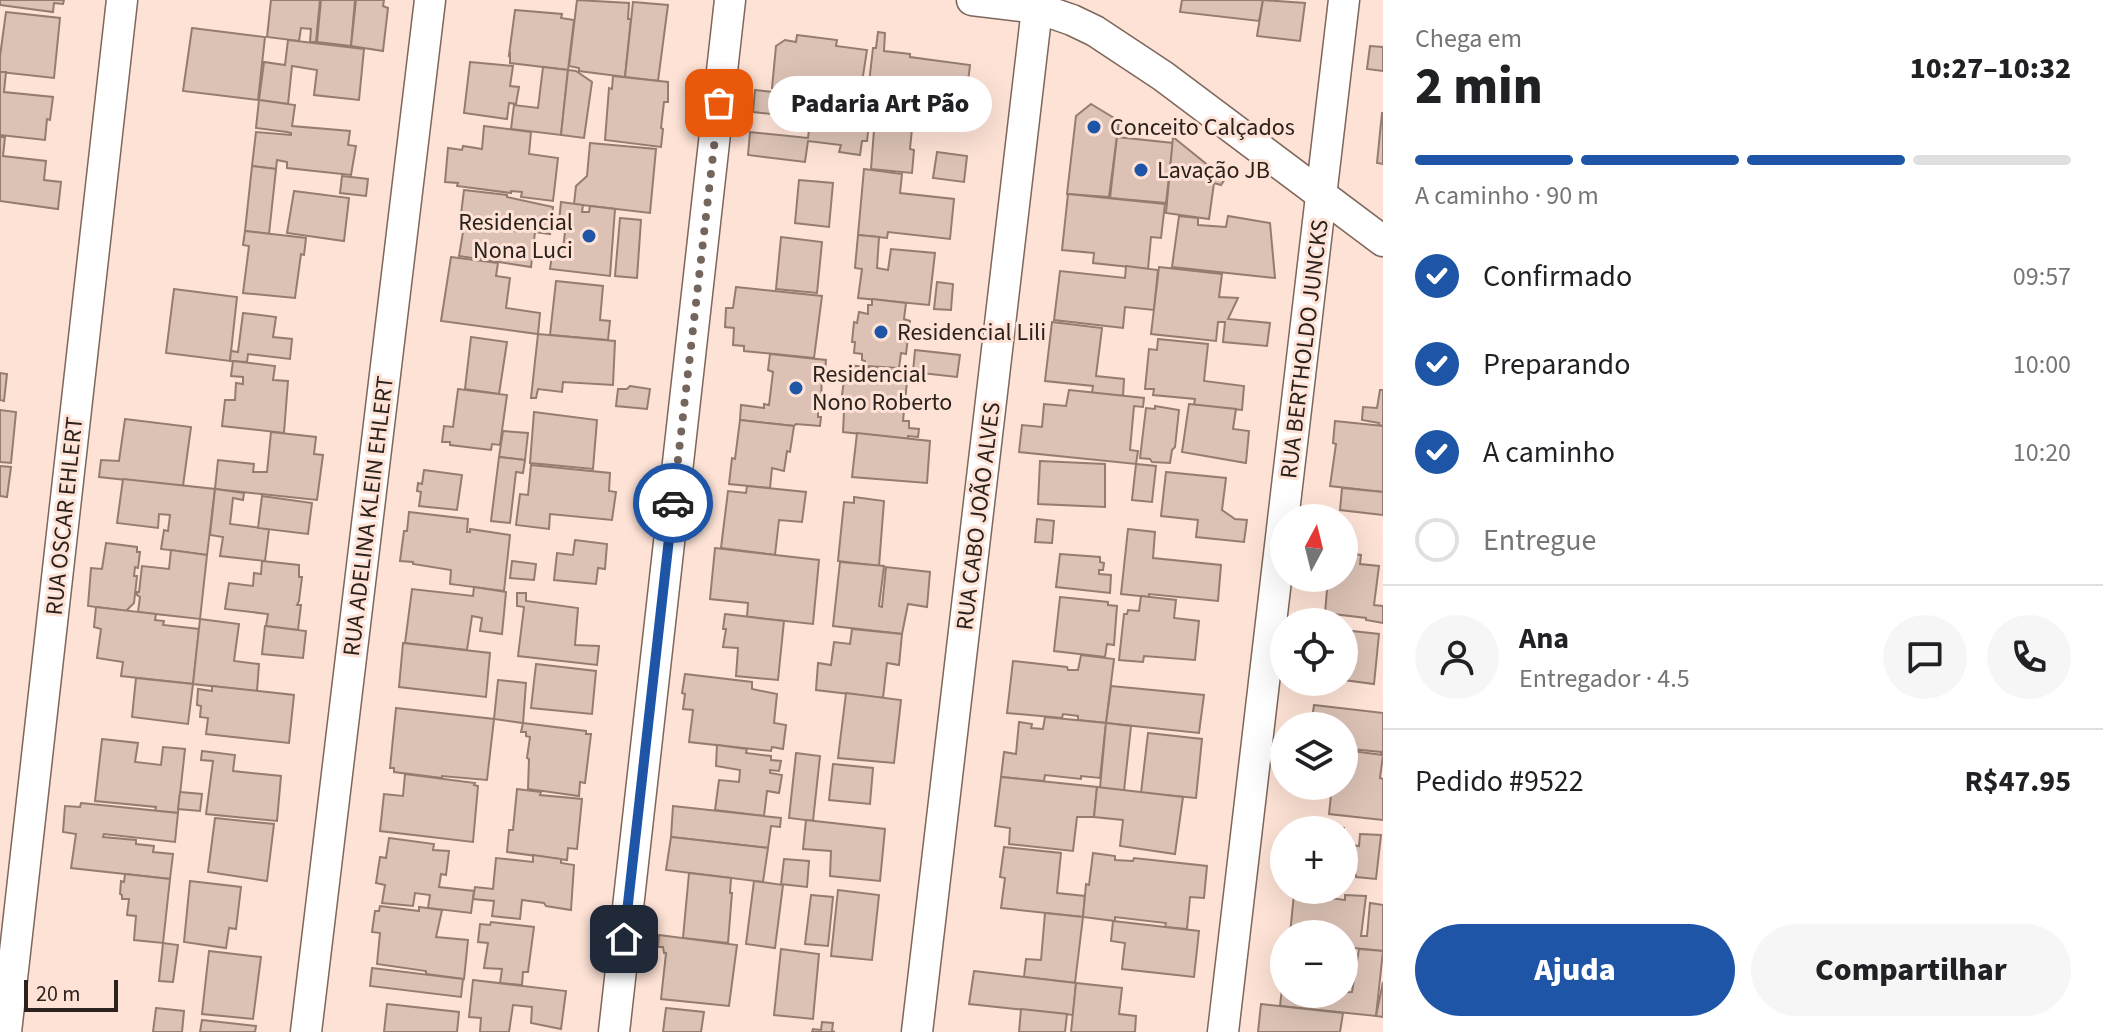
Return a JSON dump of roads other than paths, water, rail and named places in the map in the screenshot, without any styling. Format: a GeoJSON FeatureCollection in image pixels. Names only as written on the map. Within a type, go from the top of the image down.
{"type":"FeatureCollection","features":[{"type":"Feature","properties":{"kind":"street","name":"RUA OSCAR EHLERT"},"geometry":{"type":"LineString","coordinates":[[6,1032],[122,0]]}},
{"type":"Feature","properties":{"kind":"street","name":"RUA ADELINA KLEIN EHLERT"},"geometry":{"type":"LineString","coordinates":[[306,1032],[430,0]]}},
{"type":"Feature","properties":{"kind":"street"},"geometry":{"type":"LineString","coordinates":[[614,1032],[730,0]]}},
{"type":"Feature","properties":{"kind":"street"},"geometry":{"type":"LineString","coordinates":[[972,0],[1038,4],[1095,31],[1163,76],[1383,241]]}},
{"type":"Feature","properties":{"kind":"street","name":"RUA BERTHOLDO JUNCKS"},"geometry":{"type":"LineString","coordinates":[[1223,1032],[1344,0]]}},
{"type":"Feature","properties":{"kind":"street","name":"RUA CABO JOÃO ALVES"},"geometry":{"type":"LineString","coordinates":[[917,1032],[1038,4]]}},
{"type":"Feature","properties":{"kind":"place","name":"Padaria Art Pão"},"geometry":{"type":"Point","coordinates":[719,103]}},
{"type":"Feature","properties":{"kind":"place","name":"Conceito Calçados"},"geometry":{"type":"Point","coordinates":[1094,127]}},
{"type":"Feature","properties":{"kind":"place","name":"Lavação JB"},"geometry":{"type":"Point","coordinates":[1141,170]}},
{"type":"Feature","properties":{"kind":"place","name":"Residencial Nona Luci"},"geometry":{"type":"Point","coordinates":[589,236]}},
{"type":"Feature","properties":{"kind":"place","name":"Residencial Lili"},"geometry":{"type":"Point","coordinates":[881,332]}},
{"type":"Feature","properties":{"kind":"place","name":"Residencial Nono Roberto"},"geometry":{"type":"Point","coordinates":[796,388]}}]}
